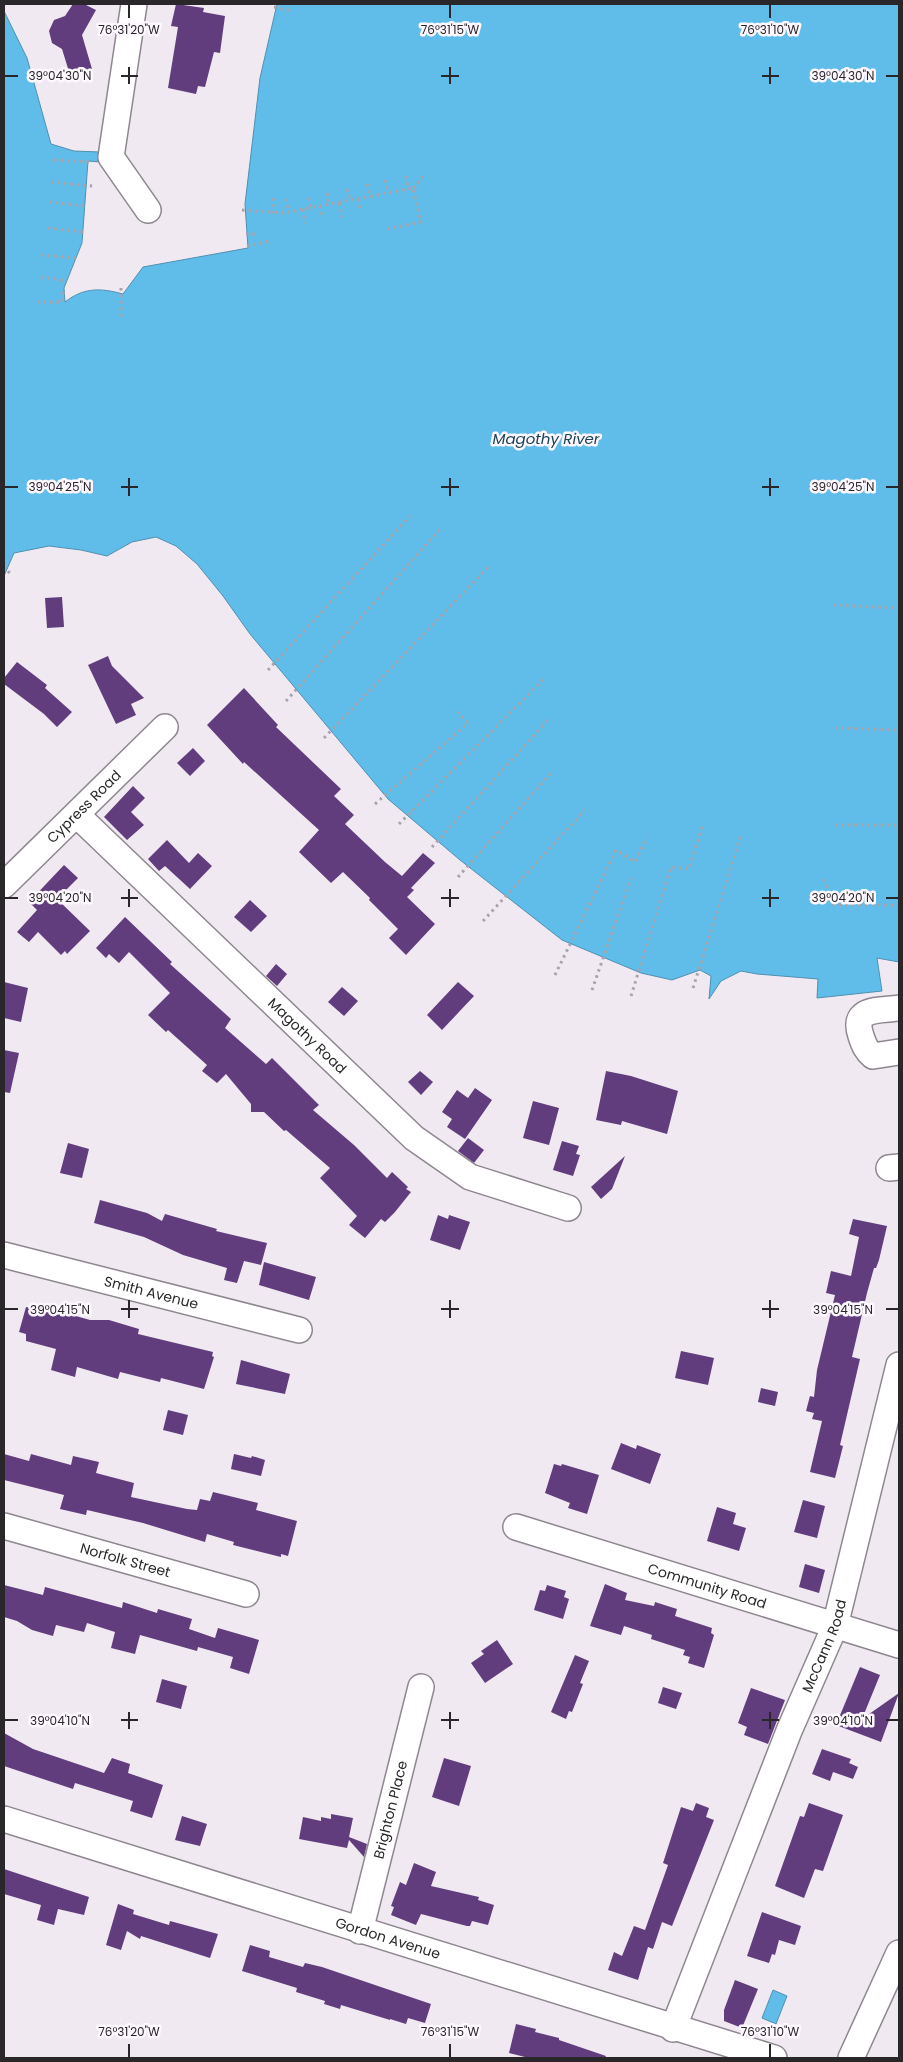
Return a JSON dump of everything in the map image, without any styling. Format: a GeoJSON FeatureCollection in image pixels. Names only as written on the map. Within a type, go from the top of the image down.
{"type":"FeatureCollection","features":[{"type":"Feature","properties":{"kind":"street"},"geometry":{"type":"LineString","coordinates":[[134,4],[104,155],[148,210]]}},
{"type":"Feature","properties":{"kind":"street","name":"Cypress Road"},"geometry":{"type":"LineString","coordinates":[[4,885],[165,727]]}},
{"type":"Feature","properties":{"kind":"street","name":"Magothy Road"},"geometry":{"type":"LineString","coordinates":[[77,815],[414,1138],[470,1177],[568,1208]]}},
{"type":"Feature","properties":{"kind":"street"},"geometry":{"type":"LineString","coordinates":[[899,1008],[866,1012],[860,1018],[858,1026],[866,1050],[873,1056],[899,1052]]}},
{"type":"Feature","properties":{"kind":"street","name":"Smith Avenue"},"geometry":{"type":"LineString","coordinates":[[4,1255],[299,1330]]}},
{"type":"Feature","properties":{"kind":"street","name":"McCann Road"},"geometry":{"type":"LineString","coordinates":[[673,2028],[789,1731],[835,1626],[899,1365]]}},
{"type":"Feature","properties":{"kind":"street","name":"Norfolk Street"},"geometry":{"type":"LineString","coordinates":[[4,1526],[246,1594]]}},
{"type":"Feature","properties":{"kind":"street","name":"Community Road"},"geometry":{"type":"LineString","coordinates":[[516,1527],[899,1644]]}},
{"type":"Feature","properties":{"kind":"street","name":"Brighton Place"},"geometry":{"type":"LineString","coordinates":[[360,1932],[421,1687]]}},
{"type":"Feature","properties":{"kind":"street","name":"Gordon Avenue"},"geometry":{"type":"LineString","coordinates":[[4,1819],[360,1932],[774,2058]]}},
{"type":"Feature","properties":{"kind":"street"},"geometry":{"type":"LineString","coordinates":[[851,2058],[899,1953]]}},
{"type":"Feature","properties":{"kind":"path"},"geometry":{"type":"LineString","coordinates":[[274,7],[292,11]]}},
{"type":"Feature","properties":{"kind":"path"},"geometry":{"type":"LineString","coordinates":[[54,160],[104,155]]}},
{"type":"Feature","properties":{"kind":"path"},"geometry":{"type":"LineString","coordinates":[[406,176],[408,189]]}},
{"type":"Feature","properties":{"kind":"path"},"geometry":{"type":"LineString","coordinates":[[242,210],[274,213],[289,212],[350,201],[413,188],[422,176]]}},
{"type":"Feature","properties":{"kind":"path"},"geometry":{"type":"LineString","coordinates":[[385,180],[388,193]]}},
{"type":"Feature","properties":{"kind":"path"},"geometry":{"type":"LineString","coordinates":[[51,182],[92,186]]}},
{"type":"Feature","properties":{"kind":"path"},"geometry":{"type":"LineString","coordinates":[[367,184],[370,197]]}},
{"type":"Feature","properties":{"kind":"path"},"geometry":{"type":"LineString","coordinates":[[347,188],[350,201]]}},
{"type":"Feature","properties":{"kind":"path"},"geometry":{"type":"LineString","coordinates":[[383,230],[421,222],[413,188]]}},
{"type":"Feature","properties":{"kind":"path"},"geometry":{"type":"LineString","coordinates":[[326,193],[329,204]]}},
{"type":"Feature","properties":{"kind":"path"},"geometry":{"type":"LineString","coordinates":[[273,198],[274,213]]}},
{"type":"Feature","properties":{"kind":"path"},"geometry":{"type":"LineString","coordinates":[[308,198],[311,208]]}},
{"type":"Feature","properties":{"kind":"path"},"geometry":{"type":"LineString","coordinates":[[286,199],[289,212]]}},
{"type":"Feature","properties":{"kind":"path"},"geometry":{"type":"LineString","coordinates":[[358,199],[361,212]]}},
{"type":"Feature","properties":{"kind":"path"},"geometry":{"type":"LineString","coordinates":[[49,202],[84,206]]}},
{"type":"Feature","properties":{"kind":"path"},"geometry":{"type":"LineString","coordinates":[[338,203],[342,217]]}},
{"type":"Feature","properties":{"kind":"path"},"geometry":{"type":"LineString","coordinates":[[320,206],[323,219]]}},
{"type":"Feature","properties":{"kind":"path"},"geometry":{"type":"LineString","coordinates":[[303,209],[305,223]]}},
{"type":"Feature","properties":{"kind":"path"},"geometry":{"type":"LineString","coordinates":[[48,228],[83,232]]}},
{"type":"Feature","properties":{"kind":"path"},"geometry":{"type":"LineString","coordinates":[[246,234],[258,234]]}},
{"type":"Feature","properties":{"kind":"path"},"geometry":{"type":"LineString","coordinates":[[247,246],[270,241]]}},
{"type":"Feature","properties":{"kind":"path"},"geometry":{"type":"LineString","coordinates":[[41,255],[76,258]]}},
{"type":"Feature","properties":{"kind":"path"},"geometry":{"type":"LineString","coordinates":[[41,277],[67,281]]}},
{"type":"Feature","properties":{"kind":"path"},"geometry":{"type":"LineString","coordinates":[[37,302],[62,302],[64,288]]}},
{"type":"Feature","properties":{"kind":"path"},"geometry":{"type":"LineString","coordinates":[[121,288],[121,318]]}},
{"type":"Feature","properties":{"kind":"path"},"geometry":{"type":"LineString","coordinates":[[268,670],[410,516]]}},
{"type":"Feature","properties":{"kind":"path"},"geometry":{"type":"LineString","coordinates":[[286,701],[440,529]]}},
{"type":"Feature","properties":{"kind":"path"},"geometry":{"type":"LineString","coordinates":[[4,566],[12,576]]}},
{"type":"Feature","properties":{"kind":"path"},"geometry":{"type":"LineString","coordinates":[[324,738],[488,567]]}},
{"type":"Feature","properties":{"kind":"path"},"geometry":{"type":"LineString","coordinates":[[833,605],[899,608]]}},
{"type":"Feature","properties":{"kind":"path"},"geometry":{"type":"LineString","coordinates":[[398,824],[546,677]]}},
{"type":"Feature","properties":{"kind":"path"},"geometry":{"type":"LineString","coordinates":[[375,804],[468,722],[458,712]]}},
{"type":"Feature","properties":{"kind":"path"},"geometry":{"type":"LineString","coordinates":[[432,847],[548,720]]}},
{"type":"Feature","properties":{"kind":"path"},"geometry":{"type":"LineString","coordinates":[[835,728],[899,730]]}},
{"type":"Feature","properties":{"kind":"path"},"geometry":{"type":"LineString","coordinates":[[458,877],[551,773]]}},
{"type":"Feature","properties":{"kind":"path"},"geometry":{"type":"LineString","coordinates":[[482,921],[586,810]]}},
{"type":"Feature","properties":{"kind":"path"},"geometry":{"type":"LineString","coordinates":[[835,825],[899,825]]}},
{"type":"Feature","properties":{"kind":"path"},"geometry":{"type":"LineString","coordinates":[[631,996],[671,867],[689,869],[702,827]]}},
{"type":"Feature","properties":{"kind":"path"},"geometry":{"type":"LineString","coordinates":[[693,988],[741,835]]}},
{"type":"Feature","properties":{"kind":"path"},"geometry":{"type":"LineString","coordinates":[[554,975],[616,850],[635,862],[647,837]]}},
{"type":"Feature","properties":{"kind":"path"},"geometry":{"type":"LineString","coordinates":[[592,990],[631,878]]}},
{"type":"Feature","properties":{"kind":"path"},"geometry":{"type":"LineString","coordinates":[[824,879],[834,905],[899,905]]}},
{"type":"Feature","properties":{"kind":"water","name":"Magothy River"},"geometry":{"type":"Polygon","coordinates":[[[277,4],[899,4],[899,962],[877,958],[882,991],[817,998],[818,979],[741,971],[721,981],[709,999],[711,976],[700,970],[672,980],[641,973],[562,940],[460,860],[388,799],[250,634],[197,564],[176,546],[156,537],[132,542],[107,556],[49,546],[14,553],[4,576],[4,11],[27,58],[51,144],[74,151],[100,152],[100,162],[88,161],[82,243],[64,288],[65,302],[86,291],[93,290],[123,294],[143,267],[248,248],[245,204],[260,78],[277,4]]]}},
{"type":"Feature","properties":{"kind":"water"},"geometry":{"type":"Polygon","coordinates":[[[773,1990],[787,1996],[776,2024],[762,2018],[773,1990]]]}},
{"type":"Feature","properties":{"kind":"building"},"geometry":{"type":"Polygon","coordinates":[[[73,4],[84,4],[96,10],[82,35],[92,69],[70,75],[62,49],[52,43],[49,31],[54,20],[65,16],[73,4]]]}},
{"type":"Feature","properties":{"kind":"building"},"geometry":{"type":"Polygon","coordinates":[[[176,4],[204,8],[203,12],[225,16],[220,53],[214,52],[205,87],[198,86],[196,94],[168,88],[178,27],[171,26],[176,4]]]}},
{"type":"Feature","properties":{"kind":"building"},"geometry":{"type":"Polygon","coordinates":[[[62,597],[64,627],[47,628],[45,598],[62,597]]]}},
{"type":"Feature","properties":{"kind":"building"},"geometry":{"type":"Polygon","coordinates":[[[108,656],[112,666],[144,698],[131,704],[136,715],[116,724],[88,665],[108,656]]]}},
{"type":"Feature","properties":{"kind":"building"},"geometry":{"type":"Polygon","coordinates":[[[17,662],[47,685],[45,688],[72,712],[57,727],[44,714],[4,684],[4,678],[17,662]]]}},
{"type":"Feature","properties":{"kind":"building"},"geometry":{"type":"Polygon","coordinates":[[[244,688],[278,725],[276,727],[341,789],[334,796],[354,815],[345,824],[385,862],[402,876],[423,853],[435,863],[411,888],[414,890],[407,897],[435,924],[406,955],[389,938],[398,929],[343,872],[331,883],[299,852],[319,830],[244,762],[243,764],[207,725],[244,688]]]}},
{"type":"Feature","properties":{"kind":"building"},"geometry":{"type":"Polygon","coordinates":[[[193,748],[205,761],[190,776],[177,763],[193,748]]]}},
{"type":"Feature","properties":{"kind":"building"},"geometry":{"type":"Polygon","coordinates":[[[133,786],[145,798],[131,812],[144,825],[127,840],[104,817],[133,786]]]}},
{"type":"Feature","properties":{"kind":"building"},"geometry":{"type":"Polygon","coordinates":[[[167,840],[189,863],[198,853],[212,866],[190,889],[165,866],[159,871],[148,859],[167,840]]]}},
{"type":"Feature","properties":{"kind":"building"},"geometry":{"type":"Polygon","coordinates":[[[64,865],[78,878],[57,899],[90,931],[67,954],[65,951],[61,955],[38,932],[29,942],[17,932],[37,910],[29,902],[64,865]]]}},
{"type":"Feature","properties":{"kind":"building"},"geometry":{"type":"Polygon","coordinates":[[[250,900],[267,916],[251,932],[234,917],[250,900]]]}},
{"type":"Feature","properties":{"kind":"building"},"geometry":{"type":"Polygon","coordinates":[[[125,917],[172,962],[170,964],[231,1019],[225,1028],[266,1064],[272,1058],[319,1105],[313,1110],[354,1145],[387,1178],[392,1172],[408,1187],[406,1189],[411,1192],[395,1212],[385,1222],[381,1219],[365,1238],[349,1225],[357,1216],[320,1178],[330,1168],[286,1130],[284,1131],[264,1112],[251,1112],[251,1104],[226,1074],[217,1083],[202,1071],[207,1065],[148,1015],[170,993],[129,952],[119,963],[109,954],[106,958],[96,948],[125,917]]]}},
{"type":"Feature","properties":{"kind":"building"},"geometry":{"type":"Polygon","coordinates":[[[276,964],[287,974],[277,986],[266,976],[276,964]]]}},
{"type":"Feature","properties":{"kind":"building"},"geometry":{"type":"Polygon","coordinates":[[[4,982],[28,988],[21,1022],[4,1018],[4,982]]]}},
{"type":"Feature","properties":{"kind":"building"},"geometry":{"type":"Polygon","coordinates":[[[458,982],[474,996],[442,1030],[427,1015],[458,982]]]}},
{"type":"Feature","properties":{"kind":"building"},"geometry":{"type":"Polygon","coordinates":[[[342,987],[358,1001],[344,1016],[328,1002],[342,987]]]}},
{"type":"Feature","properties":{"kind":"building"},"geometry":{"type":"Polygon","coordinates":[[[4,1050],[19,1053],[10,1093],[4,1092],[4,1050]]]}},
{"type":"Feature","properties":{"kind":"building"},"geometry":{"type":"Polygon","coordinates":[[[420,1071],[433,1082],[421,1095],[408,1082],[420,1071]]]}},
{"type":"Feature","properties":{"kind":"building"},"geometry":{"type":"Polygon","coordinates":[[[606,1071],[631,1076],[678,1091],[667,1134],[622,1121],[621,1125],[596,1120],[606,1071]]]}},
{"type":"Feature","properties":{"kind":"building"},"geometry":{"type":"Polygon","coordinates":[[[475,1088],[492,1100],[465,1139],[447,1127],[452,1119],[442,1112],[457,1090],[468,1098],[475,1088]]]}},
{"type":"Feature","properties":{"kind":"building"},"geometry":{"type":"Polygon","coordinates":[[[533,1101],[559,1108],[549,1145],[523,1138],[533,1101]]]}},
{"type":"Feature","properties":{"kind":"building"},"geometry":{"type":"Polygon","coordinates":[[[468,1138],[484,1150],[474,1163],[458,1151],[468,1138]]]}},
{"type":"Feature","properties":{"kind":"building"},"geometry":{"type":"Polygon","coordinates":[[[562,1141],[579,1146],[576,1154],[580,1155],[573,1176],[553,1170],[562,1141]]]}},
{"type":"Feature","properties":{"kind":"building"},"geometry":{"type":"Polygon","coordinates":[[[68,1143],[89,1149],[82,1178],[60,1173],[68,1143]]]}},
{"type":"Feature","properties":{"kind":"building"},"geometry":{"type":"Polygon","coordinates":[[[625,1156],[612,1189],[601,1199],[591,1187],[625,1156]]]}},
{"type":"Feature","properties":{"kind":"building"},"geometry":{"type":"Polygon","coordinates":[[[100,1200],[147,1213],[162,1221],[165,1214],[217,1229],[216,1231],[267,1243],[261,1265],[244,1261],[237,1283],[224,1280],[227,1268],[183,1255],[144,1237],[94,1223],[100,1200]]]}},
{"type":"Feature","properties":{"kind":"building"},"geometry":{"type":"Polygon","coordinates":[[[438,1215],[448,1219],[449,1215],[470,1222],[460,1250],[430,1240],[438,1215]]]}},
{"type":"Feature","properties":{"kind":"building"},"geometry":{"type":"Polygon","coordinates":[[[853,1219],[887,1226],[879,1260],[876,1268],[874,1268],[867,1293],[852,1357],[860,1359],[840,1445],[843,1446],[835,1478],[810,1472],[822,1421],[812,1419],[814,1413],[806,1411],[810,1396],[814,1397],[817,1370],[835,1295],[826,1293],[831,1271],[851,1276],[859,1237],[849,1234],[853,1219]]]}},
{"type":"Feature","properties":{"kind":"building"},"geometry":{"type":"Polygon","coordinates":[[[264,1262],[316,1277],[309,1300],[259,1285],[264,1262]]]}},
{"type":"Feature","properties":{"kind":"building"},"geometry":{"type":"Polygon","coordinates":[[[37,1305],[90,1320],[109,1320],[139,1329],[138,1334],[213,1352],[212,1356],[214,1357],[204,1389],[161,1378],[160,1382],[120,1372],[118,1379],[77,1367],[75,1377],[51,1370],[56,1349],[26,1341],[26,1334],[19,1332],[26,1307],[36,1309],[37,1305]]]}},
{"type":"Feature","properties":{"kind":"building"},"geometry":{"type":"Polygon","coordinates":[[[681,1351],[714,1358],[708,1385],[675,1378],[681,1351]]]}},
{"type":"Feature","properties":{"kind":"building"},"geometry":{"type":"Polygon","coordinates":[[[241,1360],[290,1374],[285,1394],[236,1384],[241,1360]]]}},
{"type":"Feature","properties":{"kind":"building"},"geometry":{"type":"Polygon","coordinates":[[[761,1388],[778,1392],[775,1406],[758,1402],[761,1388]]]}},
{"type":"Feature","properties":{"kind":"building"},"geometry":{"type":"Polygon","coordinates":[[[168,1410],[188,1415],[183,1435],[163,1430],[168,1410]]]}},
{"type":"Feature","properties":{"kind":"building"},"geometry":{"type":"Polygon","coordinates":[[[621,1443],[636,1449],[637,1445],[661,1454],[650,1484],[611,1469],[621,1443]]]}},
{"type":"Feature","properties":{"kind":"building"},"geometry":{"type":"Polygon","coordinates":[[[4,1454],[29,1461],[31,1454],[71,1465],[73,1456],[99,1462],[96,1473],[134,1483],[131,1497],[187,1509],[197,1510],[200,1499],[210,1501],[213,1492],[258,1503],[256,1510],[297,1521],[288,1556],[281,1554],[281,1557],[233,1545],[234,1542],[207,1534],[205,1542],[143,1523],[87,1510],[86,1515],[60,1509],[64,1495],[4,1480],[4,1454]]]}},
{"type":"Feature","properties":{"kind":"building"},"geometry":{"type":"Polygon","coordinates":[[[234,1454],[265,1460],[261,1476],[231,1469],[234,1454]]]}},
{"type":"Feature","properties":{"kind":"building"},"geometry":{"type":"Polygon","coordinates":[[[554,1464],[561,1466],[562,1464],[599,1475],[587,1514],[568,1508],[570,1503],[545,1493],[554,1464]]]}},
{"type":"Feature","properties":{"kind":"building"},"geometry":{"type":"Polygon","coordinates":[[[803,1500],[825,1506],[817,1538],[794,1532],[803,1500]]]}},
{"type":"Feature","properties":{"kind":"building"},"geometry":{"type":"Polygon","coordinates":[[[717,1507],[736,1513],[733,1524],[746,1528],[739,1551],[707,1541],[717,1507]]]}},
{"type":"Feature","properties":{"kind":"building"},"geometry":{"type":"Polygon","coordinates":[[[805,1564],[825,1570],[819,1593],[799,1587],[805,1564]]]}},
{"type":"Feature","properties":{"kind":"building"},"geometry":{"type":"Polygon","coordinates":[[[605,1584],[627,1593],[625,1600],[654,1606],[655,1602],[677,1609],[675,1616],[712,1628],[711,1633],[714,1635],[704,1668],[688,1663],[690,1657],[683,1655],[685,1650],[651,1639],[652,1635],[624,1626],[621,1635],[590,1626],[605,1584]]]}},
{"type":"Feature","properties":{"kind":"building"},"geometry":{"type":"Polygon","coordinates":[[[4,1585],[43,1595],[45,1587],[122,1608],[123,1602],[157,1613],[158,1609],[192,1619],[189,1629],[215,1638],[218,1628],[259,1640],[249,1674],[230,1668],[233,1657],[198,1647],[197,1651],[140,1635],[135,1654],[111,1648],[115,1632],[87,1623],[84,1632],[56,1625],[53,1636],[32,1630],[17,1621],[4,1617],[4,1585]]]}},
{"type":"Feature","properties":{"kind":"building"},"geometry":{"type":"Polygon","coordinates":[[[547,1585],[566,1591],[564,1597],[569,1599],[563,1619],[534,1610],[540,1590],[545,1591],[547,1585]]]}},
{"type":"Feature","properties":{"kind":"building"},"geometry":{"type":"Polygon","coordinates":[[[497,1640],[513,1664],[485,1683],[471,1663],[484,1654],[481,1651],[497,1640]]]}},
{"type":"Feature","properties":{"kind":"building"},"geometry":{"type":"Polygon","coordinates":[[[575,1655],[589,1661],[580,1683],[583,1684],[572,1712],[569,1711],[566,1719],[551,1712],[575,1655]]]}},
{"type":"Feature","properties":{"kind":"building"},"geometry":{"type":"Polygon","coordinates":[[[860,1667],[880,1675],[862,1719],[899,1693],[881,1742],[836,1725],[860,1667]]]}},
{"type":"Feature","properties":{"kind":"building"},"geometry":{"type":"Polygon","coordinates":[[[162,1679],[187,1686],[181,1709],[156,1702],[162,1679]]]}},
{"type":"Feature","properties":{"kind":"building"},"geometry":{"type":"Polygon","coordinates":[[[663,1687],[682,1693],[676,1709],[658,1703],[663,1687]]]}},
{"type":"Feature","properties":{"kind":"building"},"geometry":{"type":"Polygon","coordinates":[[[751,1688],[785,1700],[768,1744],[744,1735],[747,1727],[738,1723],[751,1688]]]}},
{"type":"Feature","properties":{"kind":"building"},"geometry":{"type":"Polygon","coordinates":[[[4,1733],[33,1749],[104,1773],[112,1758],[130,1764],[128,1773],[163,1785],[152,1818],[130,1811],[133,1801],[75,1783],[73,1789],[4,1766],[4,1733]]]}},
{"type":"Feature","properties":{"kind":"building"},"geometry":{"type":"Polygon","coordinates":[[[822,1749],[851,1759],[849,1763],[858,1767],[853,1779],[833,1772],[830,1781],[812,1774],[822,1749]]]}},
{"type":"Feature","properties":{"kind":"building"},"geometry":{"type":"Polygon","coordinates":[[[444,1758],[471,1766],[459,1806],[432,1797],[444,1758]]]}},
{"type":"Feature","properties":{"kind":"building"},"geometry":{"type":"Polygon","coordinates":[[[696,1803],[709,1808],[706,1817],[714,1820],[672,1926],[662,1922],[653,1949],[648,1947],[638,1980],[608,1970],[614,1952],[622,1956],[634,1926],[645,1930],[668,1865],[663,1863],[681,1807],[693,1811],[696,1803]]]}},
{"type":"Feature","properties":{"kind":"building"},"geometry":{"type":"Polygon","coordinates":[[[809,1803],[843,1815],[823,1871],[815,1869],[804,1898],[775,1886],[800,1816],[804,1817],[809,1803]]]}},
{"type":"Feature","properties":{"kind":"building"},"geometry":{"type":"Polygon","coordinates":[[[331,1814],[353,1818],[349,1837],[367,1844],[364,1857],[349,1840],[347,1848],[299,1839],[303,1817],[321,1821],[321,1817],[331,1819],[331,1814]]]}},
{"type":"Feature","properties":{"kind":"building"},"geometry":{"type":"Polygon","coordinates":[[[182,1816],[207,1824],[200,1846],[175,1840],[182,1816]]]}},
{"type":"Feature","properties":{"kind":"building"},"geometry":{"type":"Polygon","coordinates":[[[414,1863],[436,1872],[431,1886],[479,1897],[478,1900],[494,1905],[488,1925],[472,1921],[470,1926],[467,1926],[421,1914],[416,1925],[391,1915],[394,1907],[391,1906],[400,1882],[406,1885],[414,1863]]]}},
{"type":"Feature","properties":{"kind":"building"},"geometry":{"type":"Polygon","coordinates":[[[4,1869],[89,1897],[84,1915],[58,1909],[54,1925],[37,1920],[41,1905],[4,1894],[4,1869]]]}},
{"type":"Feature","properties":{"kind":"building"},"geometry":{"type":"Polygon","coordinates":[[[118,1904],[134,1910],[133,1914],[169,1925],[170,1921],[218,1934],[210,1958],[141,1936],[140,1939],[127,1931],[121,1950],[106,1945],[118,1904]]]}},
{"type":"Feature","properties":{"kind":"building"},"geometry":{"type":"Polygon","coordinates":[[[762,1912],[801,1926],[795,1945],[779,1940],[775,1955],[772,1954],[769,1963],[747,1956],[762,1912]]]}},
{"type":"Feature","properties":{"kind":"building"},"geometry":{"type":"Polygon","coordinates":[[[250,1945],[270,1951],[269,1957],[303,1967],[305,1963],[322,1967],[431,2004],[425,2023],[408,2018],[406,2024],[341,2005],[340,2009],[324,2004],[325,2001],[296,1992],[297,1988],[242,1971],[250,1945]]]}},
{"type":"Feature","properties":{"kind":"building"},"geometry":{"type":"Polygon","coordinates":[[[735,1980],[758,1989],[742,2028],[724,2021],[724,2010],[735,1980]]]}},
{"type":"Feature","properties":{"kind":"building"},"geometry":{"type":"Polygon","coordinates":[[[516,2024],[536,2029],[535,2032],[559,2038],[559,2040],[606,2056],[605,2058],[529,2058],[509,2053],[516,2024]]]}}]}
